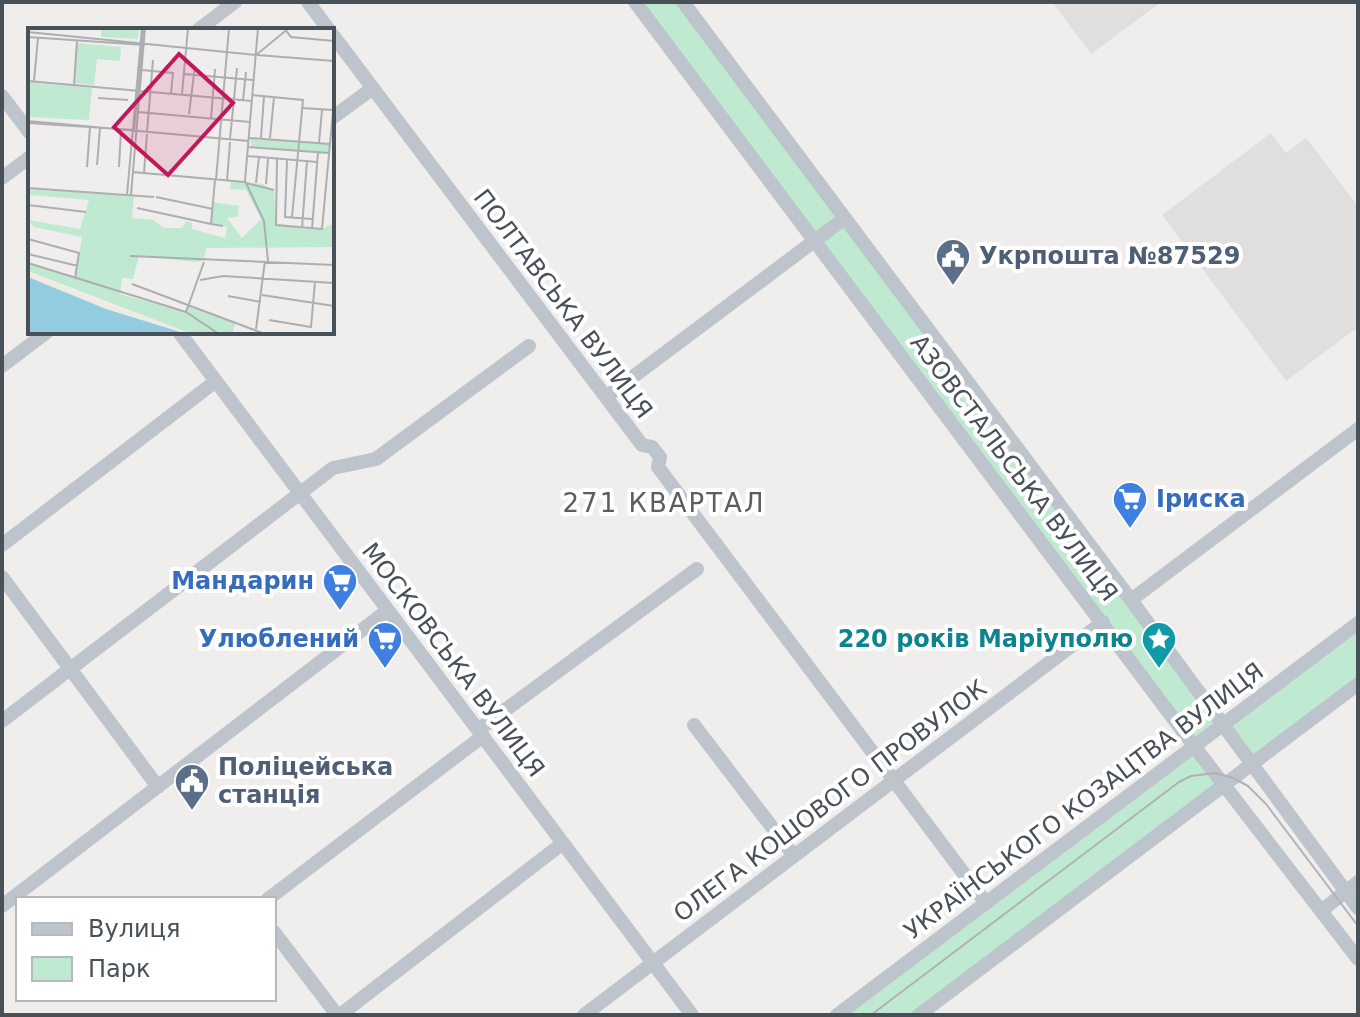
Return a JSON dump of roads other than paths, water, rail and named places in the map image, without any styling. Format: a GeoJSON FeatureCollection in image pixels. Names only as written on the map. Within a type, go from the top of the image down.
{"type":"FeatureCollection","features":[{"type":"Feature","properties":{"kind":"street"},"geometry":{"type":"LineString","coordinates":[[201,28],[235,2]]}},
{"type":"Feature","properties":{"kind":"street","name":"ПОЛТАВСЬКА ВУЛИЦЯ"},"geometry":{"type":"LineString","coordinates":[[308,2],[328,28]]}},
{"type":"Feature","properties":{"kind":"street","name":"АЗОВСТАЛЬСЬКА ВУЛИЦЯ"},"geometry":{"type":"LineString","coordinates":[[635,2],[1194,746],[1358,959]]}},
{"type":"Feature","properties":{"kind":"street","name":"АЗОВСТАЛЬСЬКА ВУЛИЦЯ"},"geometry":{"type":"LineString","coordinates":[[683,2],[1224,724],[1251,765],[1352,887],[1358,908]]}},
{"type":"Feature","properties":{"kind":"street","name":"ПОЛТАВСЬКА ВУЛИЦЯ"},"geometry":{"type":"LineString","coordinates":[[334,36],[642,445],[652,447],[660,457],[658,467],[986,903]]}},
{"type":"Feature","properties":{"kind":"street"},"geometry":{"type":"LineString","coordinates":[[334,117],[373,88]]}},
{"type":"Feature","properties":{"kind":"street"},"geometry":{"type":"LineString","coordinates":[[2,96],[28,130]]}},
{"type":"Feature","properties":{"kind":"street"},"geometry":{"type":"LineString","coordinates":[[2,178],[28,158]]}},
{"type":"Feature","properties":{"kind":"street"},"geometry":{"type":"LineString","coordinates":[[606,397],[845,218]]}},
{"type":"Feature","properties":{"kind":"street"},"geometry":{"type":"LineString","coordinates":[[2,366],[44,334]]}},
{"type":"Feature","properties":{"kind":"street","name":"МОСКОВСЬКА ВУЛИЦЯ"},"geometry":{"type":"LineString","coordinates":[[181,334],[692,1015]]}},
{"type":"Feature","properties":{"kind":"street"},"geometry":{"type":"LineString","coordinates":[[2,721],[333,468],[376,459],[529,346]]}},
{"type":"Feature","properties":{"kind":"street"},"geometry":{"type":"LineString","coordinates":[[2,545],[216,381]]}},
{"type":"Feature","properties":{"kind":"street"},"geometry":{"type":"LineString","coordinates":[[1131,600],[1358,429]]}},
{"type":"Feature","properties":{"kind":"street"},"geometry":{"type":"LineString","coordinates":[[271,897],[697,569]]}},
{"type":"Feature","properties":{"kind":"street"},"geometry":{"type":"LineString","coordinates":[[2,577],[158,787]]}},
{"type":"Feature","properties":{"kind":"street"},"geometry":{"type":"LineString","coordinates":[[2,906],[388,610]]}},
{"type":"Feature","properties":{"kind":"street","name":"ОЛЕГА КОШОВОГО ПРОВУЛОК"},"geometry":{"type":"LineString","coordinates":[[584,1015],[1103,622]]}},
{"type":"Feature","properties":{"kind":"street","name":"УКРАЇНСЬКОГО КОЗАЦТВА ВУЛИЦЯ"},"geometry":{"type":"LineString","coordinates":[[837,1015],[1358,623]]}},
{"type":"Feature","properties":{"kind":"street"},"geometry":{"type":"LineString","coordinates":[[919,1015],[1358,684]]}},
{"type":"Feature","properties":{"kind":"street"},"geometry":{"type":"LineString","coordinates":[[694,725],[794,856]]}},
{"type":"Feature","properties":{"kind":"street"},"geometry":{"type":"LineString","coordinates":[[276,935],[338,1015],[563,843]]}},
{"type":"Feature","properties":{"kind":"street"},"geometry":{"type":"LineString","coordinates":[[1321,911],[1352,887]]}},
{"type":"Feature","properties":{"kind":"tram line"},"geometry":{"type":"LineString","coordinates":[[871,1015],[1191,776],[1215,773],[1248,786],[1266,804],[1358,926]]}},
{"type":"Feature","properties":{"kind":"place","name":"Укрпошта №87529"},"geometry":{"type":"Point","coordinates":[953,287]}},
{"type":"Feature","properties":{"kind":"place","name":"Іриска"},"geometry":{"type":"Point","coordinates":[1130,530]}},
{"type":"Feature","properties":{"kind":"place","name":"Мандарин"},"geometry":{"type":"Point","coordinates":[340,612]}},
{"type":"Feature","properties":{"kind":"place","name":"Улюблений"},"geometry":{"type":"Point","coordinates":[385,670]}},
{"type":"Feature","properties":{"kind":"place","name":"220 років Маріуполю"},"geometry":{"type":"Point","coordinates":[1159,670]}},
{"type":"Feature","properties":{"kind":"place","name":"Поліцейська станція"},"geometry":{"type":"Point","coordinates":[192,812]}},
{"type":"Feature","properties":{"kind":"district","name":"271 КВАРТАЛ"},"geometry":{"type":"Point","coordinates":[664,503]}}]}
